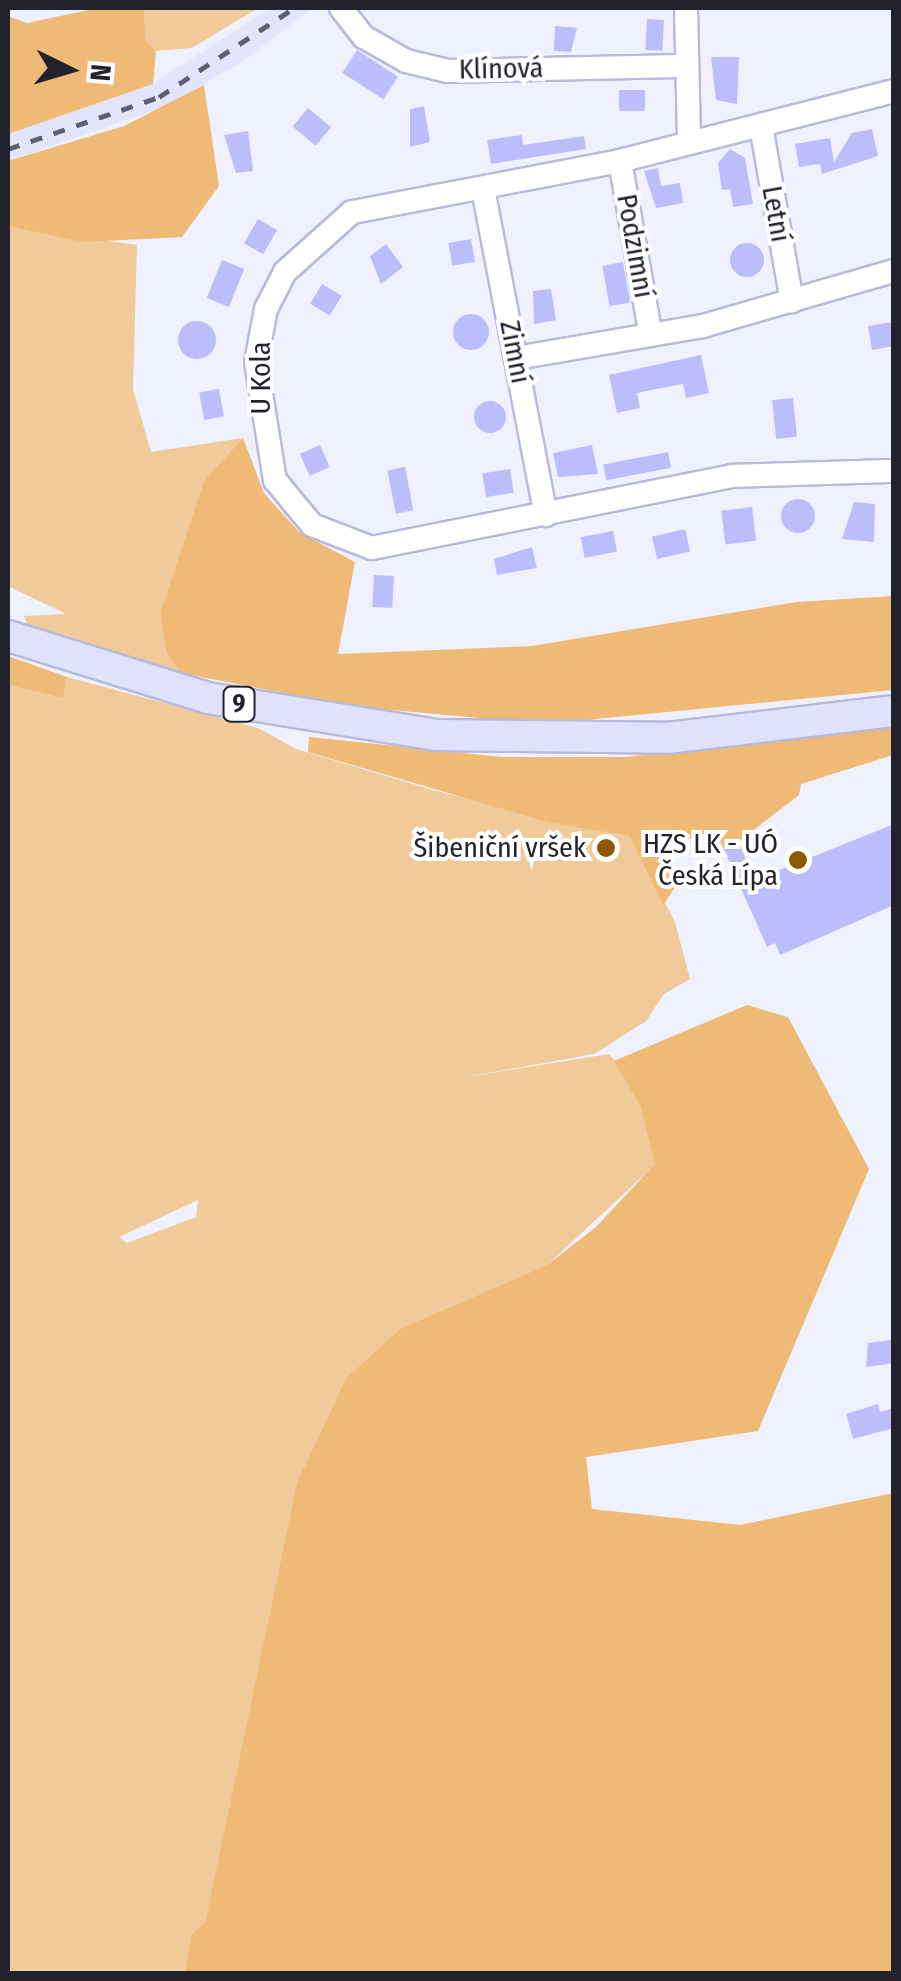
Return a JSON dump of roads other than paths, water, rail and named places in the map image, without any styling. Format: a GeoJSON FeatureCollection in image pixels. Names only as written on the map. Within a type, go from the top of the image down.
{"type":"FeatureCollection","features":[{"type":"Feature","properties":{"kind":"main road","name":"9"},"geometry":{"type":"LineString","coordinates":[[8,636],[208,698],[438,735],[648,739],[894,712]]}},
{"type":"Feature","properties":{"kind":"street"},"geometry":{"type":"LineString","coordinates":[[686,8],[682,66],[689,140]]}},
{"type":"Feature","properties":{"kind":"street","name":"Klínová"},"geometry":{"type":"LineString","coordinates":[[340,10],[406,61],[448,71],[682,66]]}},
{"type":"Feature","properties":{"kind":"street","name":"U Kola"},"geometry":{"type":"LineString","coordinates":[[894,91],[761,126],[689,140],[620,161],[484,189],[379,201],[307,244],[285,272],[258,338],[262,440],[289,502],[342,541],[405,548],[733,476],[894,471]]}},
{"type":"Feature","properties":{"kind":"street","name":"Letní"},"geometry":{"type":"LineString","coordinates":[[761,126],[792,302]]}},
{"type":"Feature","properties":{"kind":"street","name":"Podzimní"},"geometry":{"type":"LineString","coordinates":[[620,161],[650,332]]}},
{"type":"Feature","properties":{"kind":"street","name":"Zimní"},"geometry":{"type":"LineString","coordinates":[[484,189],[546,515]]}},
{"type":"Feature","properties":{"kind":"street"},"geometry":{"type":"LineString","coordinates":[[516,358],[792,302],[894,270]]}},
{"type":"Feature","properties":{"kind":"railway"},"geometry":{"type":"LineString","coordinates":[[8,149],[159,97],[294,8]]}},
{"type":"Feature","properties":{"kind":"place","name":"Šibeniční vršek"},"geometry":{"type":"Point","coordinates":[606,848]}},
{"type":"Feature","properties":{"kind":"place","name":"HZS LK - UÓ Česká Lípa"},"geometry":{"type":"Point","coordinates":[798,860]}}]}
